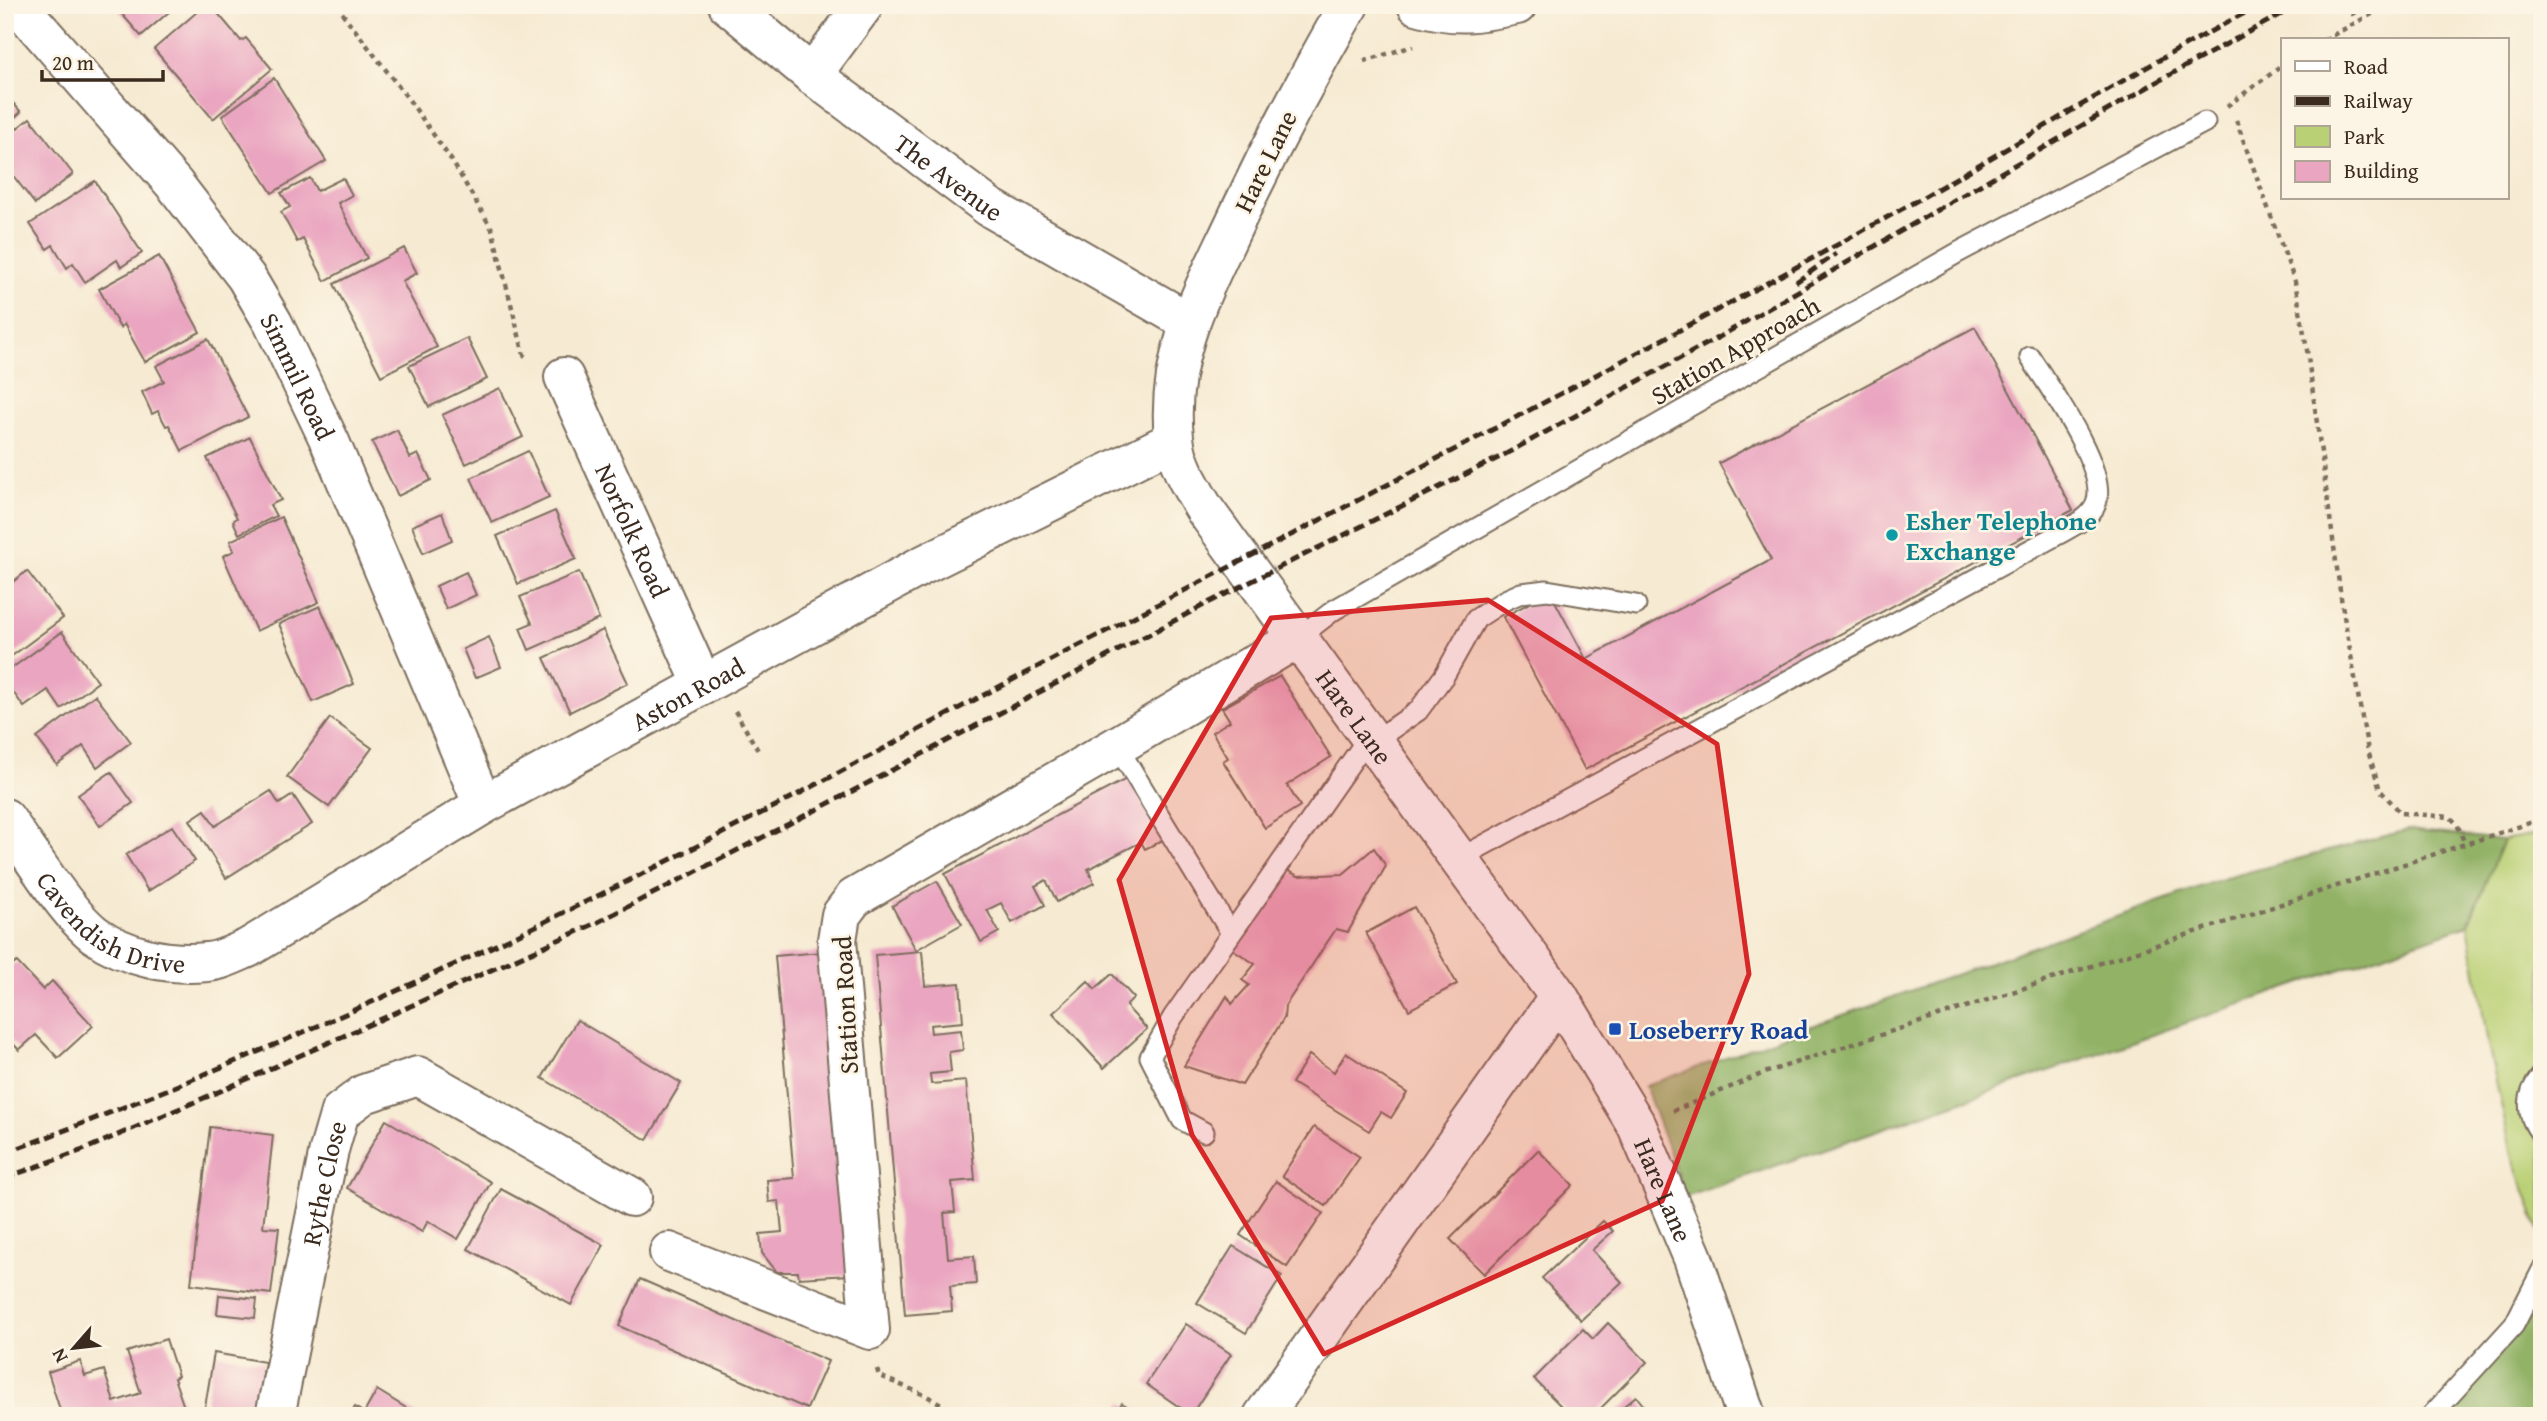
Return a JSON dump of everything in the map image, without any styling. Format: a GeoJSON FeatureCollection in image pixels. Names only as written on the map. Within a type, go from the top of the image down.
{"type":"FeatureCollection","features":[{"type":"Feature","properties":{"kind":"street","name":"Simmil Road"},"geometry":{"type":"LineString","coordinates":[[18,5],[175,185],[246,277],[330,442],[484,805]]}},
{"type":"Feature","properties":{"kind":"street","name":"The Avenue"},"geometry":{"type":"LineString","coordinates":[[728,5],[812,75],[989,207],[1189,322]]}},
{"type":"Feature","properties":{"kind":"street"},"geometry":{"type":"LineString","coordinates":[[812,75],[864,5]]}},
{"type":"Feature","properties":{"kind":"street","name":"Hare Lane"},"geometry":{"type":"LineString","coordinates":[[1349,5],[1306,78],[1189,322],[1178,361],[1173,394],[1174,440],[1189,483],[1205,510],[1559,997],[1637,1126],[1693,1258],[1746,1416]]}},
{"type":"Feature","properties":{"kind":"street"},"geometry":{"type":"LineString","coordinates":[[1417,5],[1437,11],[1470,14],[1517,5]]}},
{"type":"Feature","properties":{"kind":"street","name":"Norfolk Road"},"geometry":{"type":"LineString","coordinates":[[564,377],[703,684]]}},
{"type":"Feature","properties":{"kind":"street","name":"Aston Road"},"geometry":{"type":"LineString","coordinates":[[210,962],[248,948],[484,805],[919,567],[1174,440]]}},
{"type":"Feature","properties":{"kind":"street","name":"Station Road"},"geometry":{"type":"LineString","coordinates":[[870,1330],[837,940],[841,915],[854,898],[1298,638]]}},
{"type":"Feature","properties":{"kind":"street","name":"Cavendish Drive"},"geometry":{"type":"LineString","coordinates":[[5,818],[71,910],[94,934],[124,951],[168,963],[210,962]]}},
{"type":"Feature","properties":{"kind":"street"},"geometry":{"type":"LineString","coordinates":[[1263,1416],[1559,997]]}},
{"type":"Feature","properties":{"kind":"street","name":"Rythe Close"},"geometry":{"type":"LineString","coordinates":[[275,1416],[328,1150],[340,1112],[364,1094],[418,1076],[632,1197]]}},
{"type":"Feature","properties":{"kind":"street"},"geometry":{"type":"LineString","coordinates":[[669,1252],[870,1330]]}},
{"type":"Feature","properties":{"kind":"lane","name":"Station Approach"},"geometry":{"type":"LineString","coordinates":[[1298,638],[1334,610],[1947,259],[2206,122]]}},
{"type":"Feature","properties":{"kind":"lane"},"geometry":{"type":"LineString","coordinates":[[1460,858],[2088,516],[2096,506],[2099,493],[2096,475],[2081,442],[2030,357]]}},
{"type":"Feature","properties":{"kind":"lane"},"geometry":{"type":"LineString","coordinates":[[1204,1132],[1182,1120],[1150,1057],[1173,1017],[1231,933],[1372,738],[1418,711],[1444,676],[1476,619],[1505,600],[1521,593],[1547,590],[1636,605]]}},
{"type":"Feature","properties":{"kind":"lane"},"geometry":{"type":"LineString","coordinates":[[1117,746],[1231,933]]}},
{"type":"Feature","properties":{"kind":"lane"},"geometry":{"type":"LineString","coordinates":[[2542,1074],[2533,1085],[2528,1111],[2533,1125],[2542,1135]]}},
{"type":"Feature","properties":{"kind":"lane"},"geometry":{"type":"LineString","coordinates":[[2431,1416],[2514,1325],[2542,1270]]}},
{"type":"Feature","properties":{"kind":"path"},"geometry":{"type":"LineString","coordinates":[[337,5],[452,161],[492,229],[524,355],[564,377]]}},
{"type":"Feature","properties":{"kind":"path"},"geometry":{"type":"LineString","coordinates":[[2347,5],[2352,13],[2366,5]]}},
{"type":"Feature","properties":{"kind":"path"},"geometry":{"type":"LineString","coordinates":[[2328,38],[2383,8],[2381,5]]}},
{"type":"Feature","properties":{"kind":"path"},"geometry":{"type":"LineString","coordinates":[[1306,78],[1416,45]]}},
{"type":"Feature","properties":{"kind":"path"},"geometry":{"type":"LineString","coordinates":[[2206,122],[2281,66]]}},
{"type":"Feature","properties":{"kind":"path"},"geometry":{"type":"LineString","coordinates":[[2230,104],[2295,282],[2342,605],[2368,751],[2380,790],[2401,813],[2451,817],[2457,824],[2465,844]]}},
{"type":"Feature","properties":{"kind":"path"},"geometry":{"type":"LineString","coordinates":[[1637,1126],[1764,1073],[2542,818]]}},
{"type":"Feature","properties":{"kind":"path"},"geometry":{"type":"LineString","coordinates":[[870,1330],[878,1376],[925,1395],[964,1416]]}},
{"type":"Feature","properties":{"kind":"highlighted area"},"geometry":{"type":"Polygon","coordinates":[[[1488,600],[1717,744],[1749,974],[1662,1201],[1324,1354],[1192,1135],[1119,880],[1271,618],[1488,600]]]}},
{"type":"Feature","properties":{"kind":"green space"},"geometry":{"type":"Polygon","coordinates":[[[2408,830],[2503,840],[2468,925],[1686,1197],[1645,1086],[2222,879],[2408,830]]]}},
{"type":"Feature","properties":{"kind":"green space"},"geometry":{"type":"Polygon","coordinates":[[[2542,833],[2542,1239],[2512,1155],[2488,1044],[2468,925],[2503,840],[2542,833]]]}},
{"type":"Feature","properties":{"kind":"green space"},"geometry":{"type":"Polygon","coordinates":[[[2542,1295],[2542,1416],[2443,1416],[2533,1314],[2542,1295]]]}},
{"type":"Feature","properties":{"kind":"building"},"geometry":{"type":"Polygon","coordinates":[[[114,5],[177,5],[141,36],[114,5]]]}},
{"type":"Feature","properties":{"kind":"building"},"geometry":{"type":"Polygon","coordinates":[[[205,5],[211,5],[241,41],[246,38],[272,69],[213,119],[154,49],[205,5]]]}},
{"type":"Feature","properties":{"kind":"building"},"geometry":{"type":"Polygon","coordinates":[[[274,78],[326,161],[272,193],[222,116],[274,78]]]}},
{"type":"Feature","properties":{"kind":"building"},"geometry":{"type":"Polygon","coordinates":[[[5,94],[21,112],[5,126],[5,94]]]}},
{"type":"Feature","properties":{"kind":"building"},"geometry":{"type":"Polygon","coordinates":[[[30,118],[73,174],[35,204],[5,165],[5,138],[30,118]]]}},
{"type":"Feature","properties":{"kind":"building"},"geometry":{"type":"Polygon","coordinates":[[[310,178],[317,191],[343,178],[352,195],[338,203],[367,258],[325,281],[303,239],[297,242],[281,212],[290,207],[281,193],[310,178]]]}},
{"type":"Feature","properties":{"kind":"building"},"geometry":{"type":"Polygon","coordinates":[[[95,181],[142,253],[121,267],[117,260],[85,282],[73,263],[67,268],[53,245],[47,249],[30,224],[95,181]]]}},
{"type":"Feature","properties":{"kind":"building"},"geometry":{"type":"Polygon","coordinates":[[[404,248],[417,273],[402,281],[437,347],[381,376],[334,284],[404,248]]]}},
{"type":"Feature","properties":{"kind":"building"},"geometry":{"type":"Polygon","coordinates":[[[159,256],[200,332],[145,362],[124,324],[120,328],[99,289],[159,256]]]}},
{"type":"Feature","properties":{"kind":"building","name":"Esher Telephone Exchange"},"geometry":{"type":"Polygon","coordinates":[[[1975,327],[2073,510],[1585,770],[1503,617],[1550,592],[1586,659],[1771,560],[1719,463],[1975,327]]]}},
{"type":"Feature","properties":{"kind":"building"},"geometry":{"type":"Polygon","coordinates":[[[467,338],[487,379],[429,407],[409,366],[467,338]]]}},
{"type":"Feature","properties":{"kind":"building"},"geometry":{"type":"Polygon","coordinates":[[[208,339],[248,417],[182,451],[169,425],[166,426],[158,411],[152,414],[142,392],[164,381],[156,366],[208,339]]]}},
{"type":"Feature","properties":{"kind":"building"},"geometry":{"type":"Polygon","coordinates":[[[500,388],[523,437],[466,464],[442,415],[500,388]]]}},
{"type":"Feature","properties":{"kind":"building"},"geometry":{"type":"Polygon","coordinates":[[[397,430],[410,458],[418,454],[431,480],[398,496],[372,442],[397,430]]]}},
{"type":"Feature","properties":{"kind":"building"},"geometry":{"type":"Polygon","coordinates":[[[250,437],[281,500],[270,505],[276,516],[239,534],[233,521],[237,518],[207,458],[250,437]]]}},
{"type":"Feature","properties":{"kind":"building"},"geometry":{"type":"Polygon","coordinates":[[[528,451],[549,497],[492,523],[471,478],[528,451]]]}},
{"type":"Feature","properties":{"kind":"building"},"geometry":{"type":"Polygon","coordinates":[[[555,511],[576,559],[518,584],[497,536],[555,511]]]}},
{"type":"Feature","properties":{"kind":"building"},"geometry":{"type":"Polygon","coordinates":[[[442,513],[452,540],[423,553],[412,526],[442,513]]]}},
{"type":"Feature","properties":{"kind":"building"},"geometry":{"type":"Polygon","coordinates":[[[281,517],[319,602],[256,631],[223,556],[234,551],[230,541],[281,517]]]}},
{"type":"Feature","properties":{"kind":"building"},"geometry":{"type":"Polygon","coordinates":[[[27,571],[63,618],[5,661],[5,588],[27,571]]]}},
{"type":"Feature","properties":{"kind":"building"},"geometry":{"type":"Polygon","coordinates":[[[466,572],[476,595],[446,609],[436,586],[466,572]]]}},
{"type":"Feature","properties":{"kind":"building"},"geometry":{"type":"Polygon","coordinates":[[[579,572],[599,619],[529,650],[520,628],[532,623],[520,597],[579,572]]]}},
{"type":"Feature","properties":{"kind":"building"},"geometry":{"type":"Polygon","coordinates":[[[320,606],[354,684],[313,702],[279,624],[320,606]]]}},
{"type":"Feature","properties":{"kind":"building"},"geometry":{"type":"Polygon","coordinates":[[[603,630],[628,683],[570,712],[544,658],[603,630]]]}},
{"type":"Feature","properties":{"kind":"building"},"geometry":{"type":"Polygon","coordinates":[[[62,632],[98,682],[61,709],[48,690],[24,707],[5,681],[5,673],[62,632]]]}},
{"type":"Feature","properties":{"kind":"building"},"geometry":{"type":"Polygon","coordinates":[[[489,637],[501,667],[475,678],[463,649],[489,637]]]}},
{"type":"Feature","properties":{"kind":"building"},"geometry":{"type":"Polygon","coordinates":[[[1280,676],[1331,757],[1287,785],[1300,806],[1265,828],[1223,761],[1228,758],[1212,732],[1230,721],[1222,708],[1280,676]]]}},
{"type":"Feature","properties":{"kind":"building"},"geometry":{"type":"Polygon","coordinates":[[[95,695],[131,742],[97,767],[83,746],[57,765],[37,738],[95,695]]]}},
{"type":"Feature","properties":{"kind":"building"},"geometry":{"type":"Polygon","coordinates":[[[330,718],[372,748],[329,807],[287,777],[330,718]]]}},
{"type":"Feature","properties":{"kind":"building"},"geometry":{"type":"Polygon","coordinates":[[[111,772],[133,803],[100,826],[78,795],[111,772]]]}},
{"type":"Feature","properties":{"kind":"building"},"geometry":{"type":"Polygon","coordinates":[[[1130,777],[1163,840],[1145,849],[1141,842],[1088,869],[1094,883],[1057,902],[1046,880],[1035,886],[1045,905],[1012,923],[1001,903],[987,910],[999,932],[981,942],[945,874],[1130,777]]]}},
{"type":"Feature","properties":{"kind":"building"},"geometry":{"type":"Polygon","coordinates":[[[271,791],[279,804],[293,795],[312,824],[226,878],[190,820],[205,810],[215,826],[271,791]]]}},
{"type":"Feature","properties":{"kind":"building"},"geometry":{"type":"Polygon","coordinates":[[[172,826],[195,861],[148,891],[126,855],[172,826]]]}},
{"type":"Feature","properties":{"kind":"building"},"geometry":{"type":"Polygon","coordinates":[[[1374,848],[1386,866],[1348,932],[1336,929],[1285,1006],[1284,1018],[1242,1085],[1184,1066],[1227,996],[1232,1004],[1249,985],[1242,980],[1255,964],[1231,948],[1249,919],[1258,913],[1285,869],[1298,876],[1343,874],[1374,848]]]}},
{"type":"Feature","properties":{"kind":"building"},"geometry":{"type":"Polygon","coordinates":[[[937,881],[962,924],[916,950],[892,906],[937,881]]]}},
{"type":"Feature","properties":{"kind":"building"},"geometry":{"type":"Polygon","coordinates":[[[1414,907],[1457,984],[1409,1010],[1366,933],[1414,907]]]}},
{"type":"Feature","properties":{"kind":"building"},"geometry":{"type":"Polygon","coordinates":[[[922,951],[925,986],[960,983],[963,1022],[930,1025],[931,1033],[961,1030],[963,1050],[949,1052],[951,1072],[930,1074],[931,1084],[966,1081],[975,1180],[952,1182],[955,1212],[944,1213],[948,1258],[974,1256],[976,1284],[950,1286],[952,1311],[905,1315],[875,955],[922,951]]]}},
{"type":"Feature","properties":{"kind":"building"},"geometry":{"type":"Polygon","coordinates":[[[821,952],[850,1275],[799,1278],[798,1272],[777,1272],[762,1253],[760,1234],[782,1232],[779,1201],[769,1202],[767,1180],[794,1178],[775,956],[821,952]]]}},
{"type":"Feature","properties":{"kind":"building"},"geometry":{"type":"Polygon","coordinates":[[[5,958],[13,965],[17,962],[43,990],[52,981],[93,1026],[58,1058],[36,1035],[19,1050],[5,1035],[5,958]]]}},
{"type":"Feature","properties":{"kind":"building"},"geometry":{"type":"Polygon","coordinates":[[[1112,974],[1134,998],[1126,1006],[1147,1029],[1104,1068],[1053,1013],[1088,981],[1095,989],[1112,974]]]}},
{"type":"Feature","properties":{"kind":"building"},"geometry":{"type":"Polygon","coordinates":[[[577,1020],[681,1083],[647,1140],[542,1078],[577,1020]]]}},
{"type":"Feature","properties":{"kind":"building"},"geometry":{"type":"Polygon","coordinates":[[[1346,1053],[1407,1093],[1391,1118],[1381,1112],[1369,1131],[1292,1083],[1309,1055],[1334,1072],[1346,1053]]]}},
{"type":"Feature","properties":{"kind":"building"},"geometry":{"type":"Polygon","coordinates":[[[386,1120],[491,1182],[458,1239],[428,1221],[422,1232],[347,1188],[386,1120]]]}},
{"type":"Feature","properties":{"kind":"building"},"geometry":{"type":"Polygon","coordinates":[[[210,1127],[273,1135],[263,1227],[279,1228],[271,1294],[191,1284],[210,1127]]]}},
{"type":"Feature","properties":{"kind":"building"},"geometry":{"type":"Polygon","coordinates":[[[1314,1127],[1360,1157],[1326,1206],[1282,1176],[1314,1127]]]}},
{"type":"Feature","properties":{"kind":"building"},"geometry":{"type":"Polygon","coordinates":[[[1538,1150],[1573,1185],[1484,1274],[1450,1239],[1538,1150]]]}},
{"type":"Feature","properties":{"kind":"building"},"geometry":{"type":"Polygon","coordinates":[[[1276,1181],[1323,1213],[1287,1267],[1240,1235],[1276,1181]]]}},
{"type":"Feature","properties":{"kind":"building"},"geometry":{"type":"Polygon","coordinates":[[[501,1189],[604,1245],[571,1305],[468,1249],[501,1189]]]}},
{"type":"Feature","properties":{"kind":"building"},"geometry":{"type":"Polygon","coordinates":[[[1603,1221],[1613,1231],[1592,1250],[1622,1282],[1581,1320],[1542,1278],[1603,1221]]]}},
{"type":"Feature","properties":{"kind":"building"},"geometry":{"type":"Polygon","coordinates":[[[1233,1246],[1282,1276],[1246,1333],[1197,1303],[1233,1246]]]}},
{"type":"Feature","properties":{"kind":"building"},"geometry":{"type":"Polygon","coordinates":[[[640,1279],[828,1361],[807,1409],[619,1326],[640,1279]]]}},
{"type":"Feature","properties":{"kind":"building"},"geometry":{"type":"Polygon","coordinates":[[[219,1295],[257,1299],[255,1318],[217,1314],[219,1295]]]}},
{"type":"Feature","properties":{"kind":"building"},"geometry":{"type":"Polygon","coordinates":[[[1608,1323],[1647,1362],[1593,1416],[1571,1416],[1534,1379],[1583,1329],[1593,1339],[1608,1323]]]}},
{"type":"Feature","properties":{"kind":"building"},"geometry":{"type":"Polygon","coordinates":[[[1186,1324],[1231,1354],[1191,1415],[1146,1384],[1186,1324]]]}},
{"type":"Feature","properties":{"kind":"building"},"geometry":{"type":"Polygon","coordinates":[[[166,1339],[178,1376],[174,1378],[187,1416],[62,1416],[48,1372],[80,1361],[85,1376],[104,1370],[114,1402],[141,1393],[127,1352],[166,1339]]]}},
{"type":"Feature","properties":{"kind":"building"},"geometry":{"type":"Polygon","coordinates":[[[214,1353],[265,1362],[256,1416],[204,1413],[214,1353]]]}},
{"type":"Feature","properties":{"kind":"building"},"geometry":{"type":"Polygon","coordinates":[[[377,1390],[419,1416],[350,1416],[355,1407],[364,1413],[377,1390]]]}},
{"type":"Feature","properties":{"kind":"building"},"geometry":{"type":"Polygon","coordinates":[[[1636,1396],[1652,1416],[1612,1416],[1636,1396]]]}},
{"type":"Feature","properties":{"kind":"building"},"geometry":{"type":"Polygon","coordinates":[[[1122,1403],[1143,1416],[1113,1416],[1122,1403]]]}},
{"type":"Feature","properties":{"kind":"railway"},"geometry":{"type":"LineString","coordinates":[[5,1153],[100,1117],[288,1039],[474,955],[657,866],[1669,336],[1884,219],[2260,5]]}},
{"type":"Feature","properties":{"kind":"railway"},"geometry":{"type":"LineString","coordinates":[[5,1178],[83,1150],[225,1089],[594,924],[1206,604],[1502,456],[1721,336],[2153,84],[2298,5]]}},
{"type":"Feature","properties":{"kind":"railway"},"geometry":{"type":"LineString","coordinates":[[1796,282],[1836,254]]}},
{"type":"Feature","properties":{"kind":"place","name":"Esher Telephone Exchange"},"geometry":{"type":"Point","coordinates":[1892,535]}},
{"type":"Feature","properties":{"kind":"place","name":"Loseberry Road"},"geometry":{"type":"Point","coordinates":[1615,1029]}}]}
